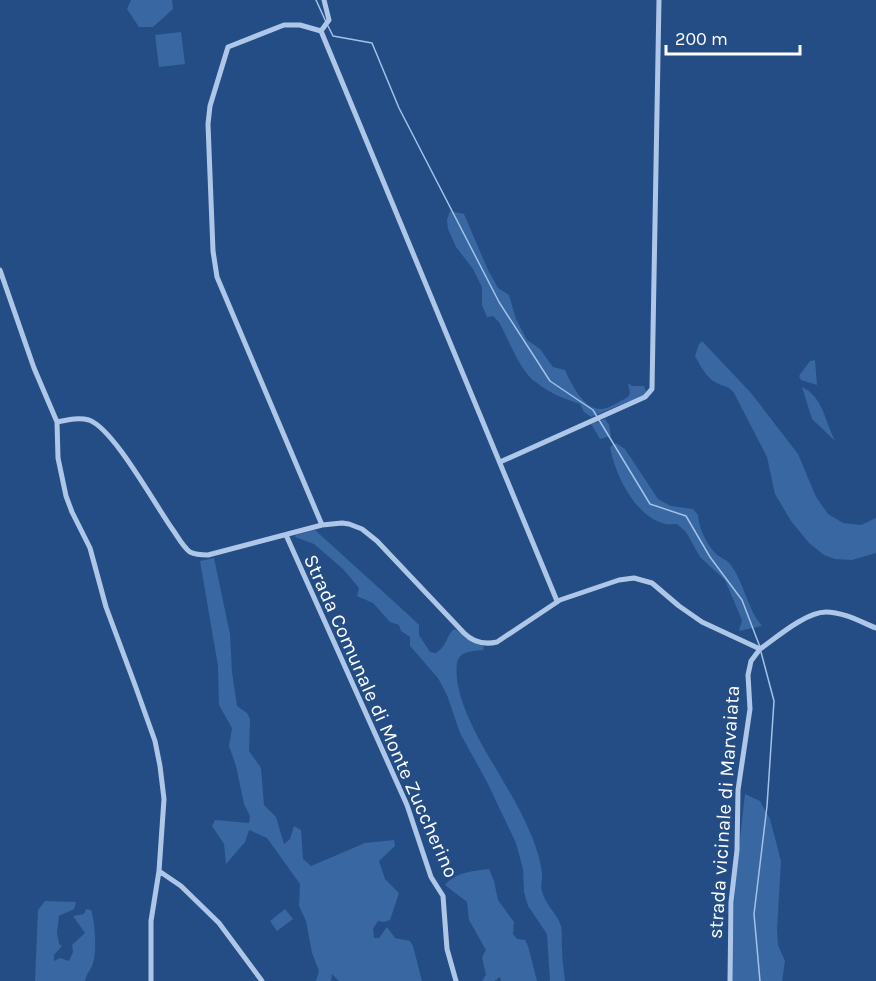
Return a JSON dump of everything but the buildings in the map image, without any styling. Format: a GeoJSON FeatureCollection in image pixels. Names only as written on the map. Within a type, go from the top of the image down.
{"type":"FeatureCollection","features":[{"type":"Feature","properties":{"kind":"street"},"geometry":{"type":"LineString","coordinates":[[321,31],[329,20],[324,0]]}},
{"type":"Feature","properties":{"kind":"street"},"geometry":{"type":"LineString","coordinates":[[500,462],[645,397],[652,390],[659,0]]}},
{"type":"Feature","properties":{"kind":"street"},"geometry":{"type":"LineString","coordinates":[[321,31],[300,25],[284,25],[228,47],[210,106],[208,124],[213,251],[217,277],[322,525]]}},
{"type":"Feature","properties":{"kind":"street"},"geometry":{"type":"LineString","coordinates":[[321,31],[557,601]]}},
{"type":"Feature","properties":{"kind":"street"},"geometry":{"type":"LineString","coordinates":[[0,270],[34,368],[57,422],[58,458],[66,496],[90,548],[103,597],[138,692],[160,766],[164,798],[159,871],[151,921],[151,981]]}},
{"type":"Feature","properties":{"kind":"street"},"geometry":{"type":"LineString","coordinates":[[57,422],[86,420],[105,431],[185,547],[193,553],[208,555],[322,525],[350,524],[372,536],[464,633],[477,642],[500,641],[557,601],[619,579],[634,578],[646,579],[702,622],[760,649],[801,621],[823,612],[839,614],[876,628]]}},
{"type":"Feature","properties":{"kind":"street","name":"Strada Comunale di Monte Zuccherino"},"geometry":{"type":"LineString","coordinates":[[286,534],[407,805],[431,877],[443,896],[448,953],[456,981]]}},
{"type":"Feature","properties":{"kind":"street","name":"strada vicinale di Marvaiata"},"geometry":{"type":"LineString","coordinates":[[730,981],[731,912],[737,853],[738,790],[750,709],[748,673],[751,662],[760,649]]}},
{"type":"Feature","properties":{"kind":"street"},"geometry":{"type":"LineString","coordinates":[[159,871],[181,886],[219,923],[262,981]]}},
{"type":"Feature","properties":{"kind":"shaded area"},"geometry":{"type":"Polygon","coordinates":[[[131,0],[172,0],[173,9],[153,27],[139,27],[127,9],[131,0]]]}},
{"type":"Feature","properties":{"kind":"shaded area"},"geometry":{"type":"Polygon","coordinates":[[[181,32],[185,64],[159,67],[155,35],[181,32]]]}},
{"type":"Feature","properties":{"kind":"shaded area"},"geometry":{"type":"Polygon","coordinates":[[[450,211],[464,214],[498,288],[509,295],[516,319],[527,340],[540,349],[553,367],[565,370],[574,388],[588,405],[600,409],[607,408],[628,397],[630,393],[628,383],[632,386],[644,386],[646,391],[644,395],[591,417],[584,412],[580,404],[552,393],[531,378],[520,364],[499,322],[493,316],[487,317],[482,305],[482,287],[473,269],[456,247],[448,229],[447,220],[450,211]]]}},
{"type":"Feature","properties":{"kind":"shaded area"},"geometry":{"type":"Polygon","coordinates":[[[702,341],[751,393],[798,454],[816,497],[828,514],[843,523],[861,525],[876,518],[876,553],[852,560],[835,559],[824,555],[809,543],[791,521],[775,494],[767,457],[734,393],[730,388],[710,379],[695,356],[702,341]]]}},
{"type":"Feature","properties":{"kind":"shaded area"},"geometry":{"type":"Polygon","coordinates":[[[815,360],[817,385],[801,380],[799,376],[810,361],[815,360]]]}},
{"type":"Feature","properties":{"kind":"shaded area"},"geometry":{"type":"Polygon","coordinates":[[[802,387],[809,391],[819,403],[835,441],[812,419],[802,387]]]}},
{"type":"Feature","properties":{"kind":"shaded area"},"geometry":{"type":"Polygon","coordinates":[[[605,419],[611,436],[600,439],[591,424],[605,419]]]}},
{"type":"Feature","properties":{"kind":"shaded area"},"geometry":{"type":"Polygon","coordinates":[[[616,443],[625,449],[658,499],[671,506],[693,509],[698,515],[706,540],[715,553],[728,562],[735,571],[762,626],[739,631],[742,620],[725,580],[700,557],[686,532],[677,524],[664,524],[652,518],[627,492],[616,469],[610,447],[616,443]]]}},
{"type":"Feature","properties":{"kind":"shaded area"},"geometry":{"type":"Polygon","coordinates":[[[315,530],[419,625],[419,635],[430,652],[436,653],[440,650],[454,629],[475,643],[484,646],[483,650],[467,652],[460,656],[457,663],[457,682],[471,723],[528,827],[535,846],[541,866],[541,889],[561,926],[565,981],[550,981],[547,934],[528,906],[524,892],[523,869],[516,843],[487,782],[460,733],[447,695],[438,678],[410,646],[410,637],[401,631],[399,625],[390,622],[373,603],[357,596],[359,588],[343,569],[314,544],[295,537],[315,530]]]}},
{"type":"Feature","properties":{"kind":"shaded area"},"geometry":{"type":"Polygon","coordinates":[[[214,558],[230,634],[237,706],[247,713],[250,719],[249,751],[261,768],[264,805],[276,817],[284,844],[290,839],[294,826],[301,830],[303,859],[311,866],[365,843],[394,840],[395,846],[379,861],[385,879],[399,893],[390,920],[378,921],[373,929],[374,938],[379,938],[387,927],[395,938],[410,941],[422,981],[339,981],[332,974],[331,981],[316,981],[319,971],[312,953],[306,921],[299,906],[300,884],[267,838],[249,830],[245,842],[226,864],[224,844],[212,826],[215,820],[249,823],[250,816],[244,804],[229,746],[232,728],[219,705],[218,666],[200,561],[214,558]]]}},
{"type":"Feature","properties":{"kind":"shaded area"},"geometry":{"type":"Polygon","coordinates":[[[745,794],[760,801],[770,819],[781,861],[777,930],[778,945],[785,961],[782,981],[731,981],[735,884],[745,794]]]}},
{"type":"Feature","properties":{"kind":"shaded area"},"geometry":{"type":"Polygon","coordinates":[[[489,869],[498,900],[514,922],[513,934],[517,939],[525,940],[528,946],[537,981],[501,981],[500,977],[494,981],[482,981],[486,975],[482,957],[486,950],[469,920],[467,902],[445,885],[459,875],[489,869]]]}},
{"type":"Feature","properties":{"kind":"shaded area"},"geometry":{"type":"Polygon","coordinates":[[[45,901],[76,902],[74,909],[59,916],[57,933],[59,944],[62,946],[54,955],[54,961],[60,958],[69,961],[73,952],[72,945],[85,933],[73,916],[84,914],[86,909],[91,910],[95,952],[85,981],[35,981],[38,910],[45,901]]]}},
{"type":"Feature","properties":{"kind":"shaded area"},"geometry":{"type":"Polygon","coordinates":[[[285,909],[293,919],[277,931],[270,921],[285,909]]]}},
{"type":"Feature","properties":{"kind":"waterway"},"geometry":{"type":"LineString","coordinates":[[316,0],[326,22]]}},
{"type":"Feature","properties":{"kind":"waterway"},"geometry":{"type":"LineString","coordinates":[[328,26],[333,36],[372,43],[399,108],[499,302],[550,381],[593,410],[650,504],[686,516],[710,557],[742,600],[760,647]]}},
{"type":"Feature","properties":{"kind":"waterway"},"geometry":{"type":"LineString","coordinates":[[760,981],[754,914],[767,806],[774,701],[761,652]]}}]}
